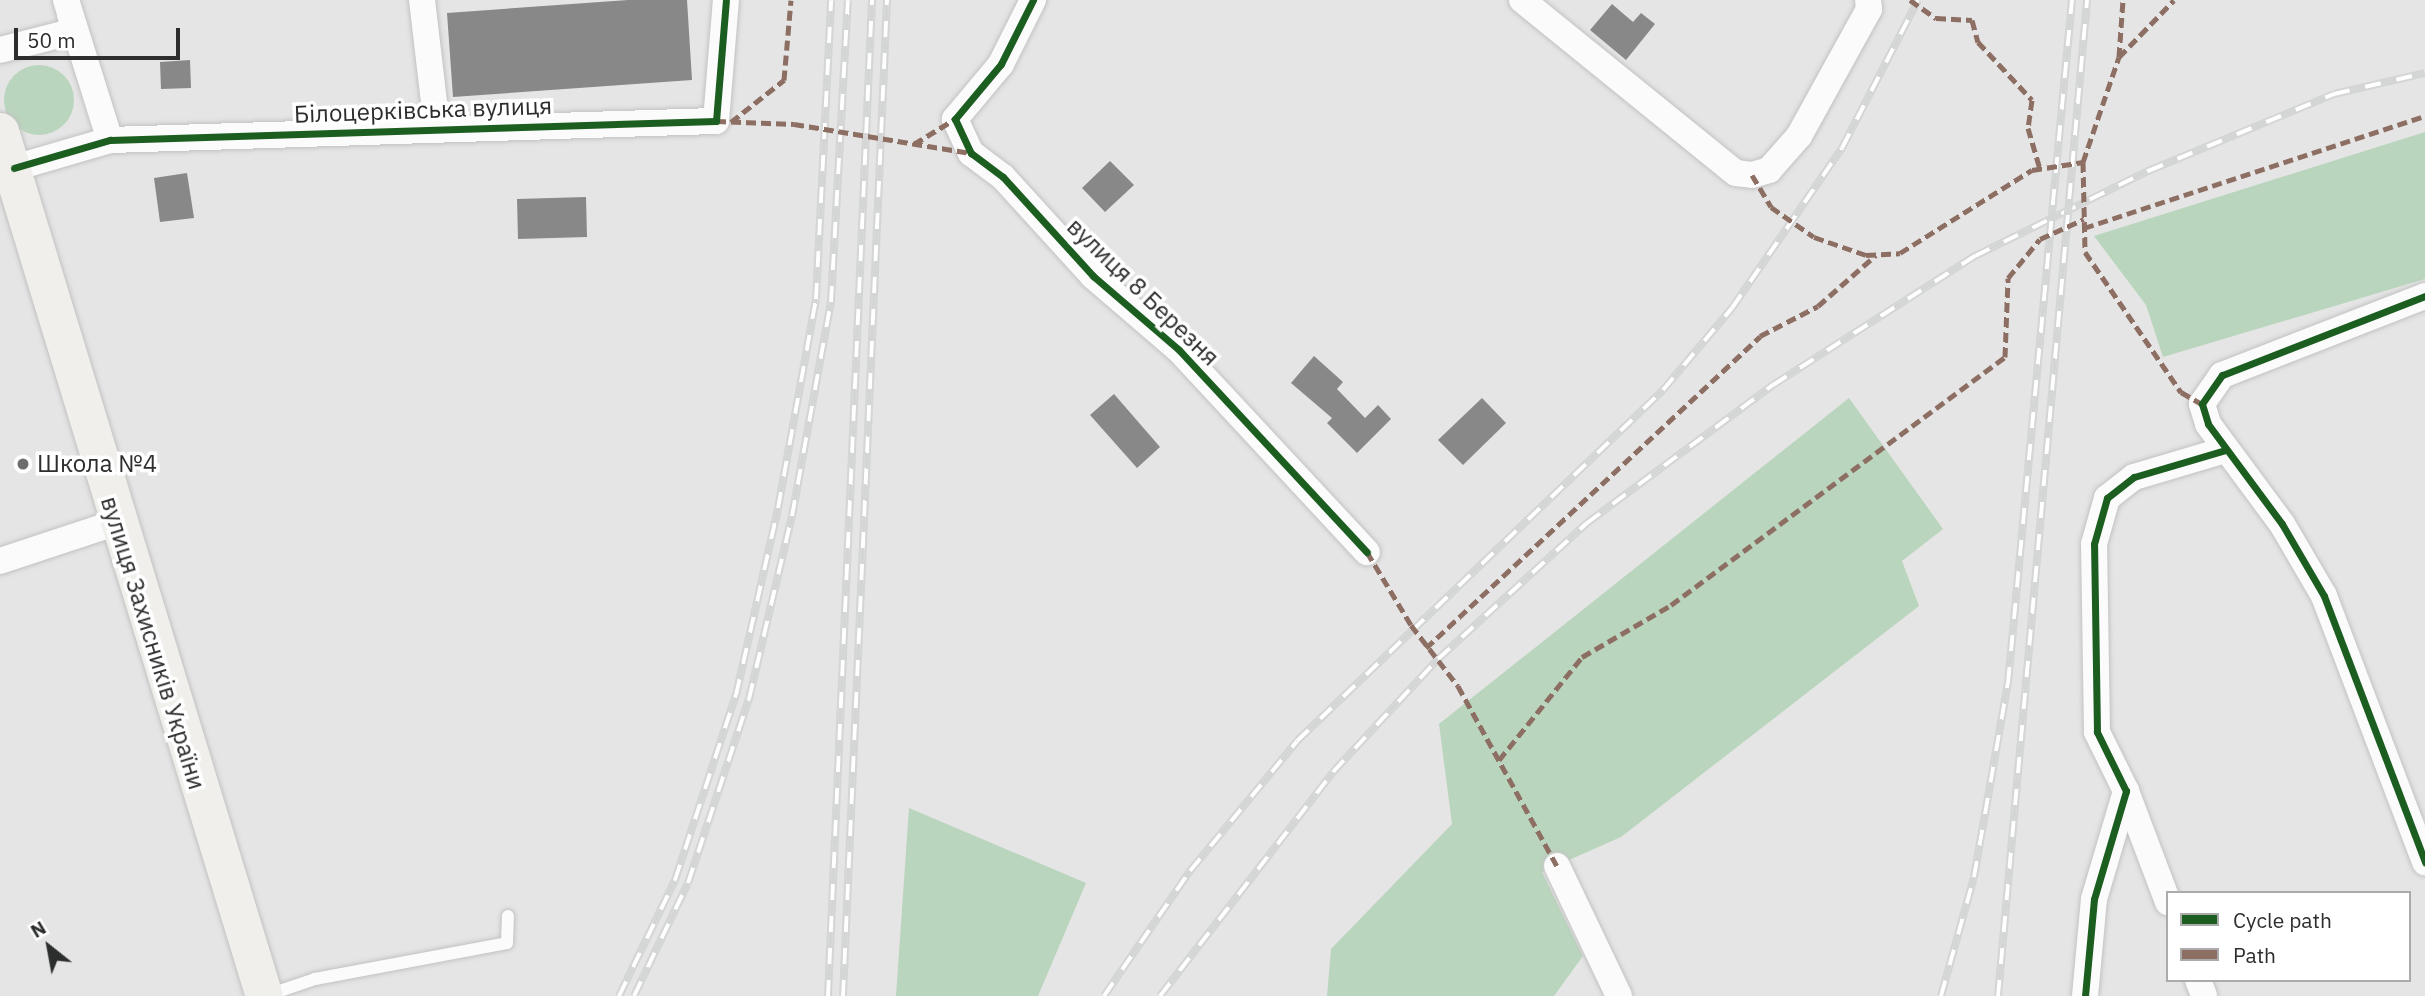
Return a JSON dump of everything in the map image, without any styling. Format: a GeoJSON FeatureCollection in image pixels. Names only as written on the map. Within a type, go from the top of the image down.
{"type":"FeatureCollection","features":[{"type":"Feature","properties":{"kind":"main road"},"geometry":{"type":"LineString","coordinates":[[0,131],[14,167]]}},
{"type":"Feature","properties":{"kind":"main road","name":"вулиця Захисників України"},"geometry":{"type":"LineString","coordinates":[[14,167],[37,267],[265,996]]}},
{"type":"Feature","properties":{"kind":"street"},"geometry":{"type":"LineString","coordinates":[[65,0],[110,140]]}},
{"type":"Feature","properties":{"kind":"street"},"geometry":{"type":"LineString","coordinates":[[422,0],[437,128]]}},
{"type":"Feature","properties":{"kind":"street","name":"Білоцерківська вулиця"},"geometry":{"type":"LineString","coordinates":[[14,167],[110,140],[716,121],[726,0]]}},
{"type":"Feature","properties":{"kind":"street","name":"вулиця 8 Березня"},"geometry":{"type":"LineString","coordinates":[[1034,0],[1001,64],[955,119],[971,153],[1003,177],[1093,276],[1179,350],[1367,552]]}},
{"type":"Feature","properties":{"kind":"street"},"geometry":{"type":"LineString","coordinates":[[1522,0],[1736,173],[1769,170],[1799,136],[1869,9],[1868,0]]}},
{"type":"Feature","properties":{"kind":"street"},"geometry":{"type":"LineString","coordinates":[[0,50],[75,31]]}},
{"type":"Feature","properties":{"kind":"street"},"geometry":{"type":"LineString","coordinates":[[2425,296],[2222,375],[2202,404],[2225,450],[2282,524],[2324,596],[2425,863]]}},
{"type":"Feature","properties":{"kind":"street"},"geometry":{"type":"LineString","coordinates":[[2166,897],[2126,791],[2097,732],[2094,544],[2108,498],[2134,477],[2225,450]]}},
{"type":"Feature","properties":{"kind":"street"},"geometry":{"type":"LineString","coordinates":[[0,561],[115,523]]}},
{"type":"Feature","properties":{"kind":"street"},"geometry":{"type":"LineString","coordinates":[[2085,996],[2094,899],[2126,791]]}},
{"type":"Feature","properties":{"kind":"street"},"geometry":{"type":"LineString","coordinates":[[1557,866],[1619,996]]}},
{"type":"Feature","properties":{"kind":"lane"},"geometry":{"type":"LineString","coordinates":[[265,996],[315,979],[507,943],[508,916]]}},
{"type":"Feature","properties":{"kind":"green space"},"geometry":{"type":"Polygon","coordinates":[[[39,65],[64,75],[74,100],[64,125],[39,135],[14,125],[4,100],[14,75],[39,65]]]}},
{"type":"Feature","properties":{"kind":"green space"},"geometry":{"type":"Polygon","coordinates":[[[2425,132],[2425,279],[2163,357],[2146,305],[2094,236],[2425,132]]]}},
{"type":"Feature","properties":{"kind":"green space"},"geometry":{"type":"Polygon","coordinates":[[[1849,398],[1943,529],[1902,561],[1919,606],[1621,837],[1542,872],[1583,956],[1554,996],[1327,996],[1331,949],[1452,824],[1439,724],[1849,398]]]}},
{"type":"Feature","properties":{"kind":"green space"},"geometry":{"type":"Polygon","coordinates":[[[909,808],[1086,883],[1038,996],[896,996],[909,808]]]}},
{"type":"Feature","properties":{"kind":"building"},"geometry":{"type":"Polygon","coordinates":[[[628,0],[687,0],[692,80],[453,97],[447,13],[628,0]]]}},
{"type":"Feature","properties":{"kind":"building"},"geometry":{"type":"Polygon","coordinates":[[[1612,4],[1633,22],[1641,13],[1655,24],[1626,60],[1590,30],[1612,4]]]}},
{"type":"Feature","properties":{"kind":"building"},"geometry":{"type":"Polygon","coordinates":[[[190,60],[191,88],[161,89],[160,62],[190,60]]]}},
{"type":"Feature","properties":{"kind":"building"},"geometry":{"type":"Polygon","coordinates":[[[1110,161],[1134,185],[1105,212],[1082,188],[1110,161]]]}},
{"type":"Feature","properties":{"kind":"building"},"geometry":{"type":"Polygon","coordinates":[[[187,173],[194,218],[160,222],[154,178],[187,173]]]}},
{"type":"Feature","properties":{"kind":"building"},"geometry":{"type":"Polygon","coordinates":[[[586,197],[587,237],[518,239],[517,199],[586,197]]]}},
{"type":"Feature","properties":{"kind":"building"},"geometry":{"type":"Polygon","coordinates":[[[1314,356],[1343,382],[1337,389],[1365,418],[1378,405],[1391,419],[1357,453],[1327,423],[1332,418],[1291,383],[1314,356]]]}},
{"type":"Feature","properties":{"kind":"building"},"geometry":{"type":"Polygon","coordinates":[[[1114,394],[1160,447],[1137,468],[1090,415],[1114,394]]]}},
{"type":"Feature","properties":{"kind":"building"},"geometry":{"type":"Polygon","coordinates":[[[1482,398],[1506,423],[1463,465],[1438,440],[1482,398]]]}},
{"type":"Feature","properties":{"kind":"railway"},"geometry":{"type":"LineString","coordinates":[[619,996],[675,880],[736,695],[778,508],[816,299],[831,0]]}},
{"type":"Feature","properties":{"kind":"railway"},"geometry":{"type":"LineString","coordinates":[[634,996],[688,883],[749,699],[792,516],[831,302],[848,0]]}},
{"type":"Feature","properties":{"kind":"railway"},"geometry":{"type":"LineString","coordinates":[[828,996],[872,0]]}},
{"type":"Feature","properties":{"kind":"railway"},"geometry":{"type":"LineString","coordinates":[[843,996],[887,0]]}},
{"type":"Feature","properties":{"kind":"railway"},"geometry":{"type":"LineString","coordinates":[[1104,996],[1190,871],[1297,741],[1663,390],[1732,308],[1842,148],[1918,0]]}},
{"type":"Feature","properties":{"kind":"railway"},"geometry":{"type":"LineString","coordinates":[[1941,996],[1974,877],[2008,683],[2072,0]]}},
{"type":"Feature","properties":{"kind":"railway"},"geometry":{"type":"LineString","coordinates":[[1998,996],[2087,0]]}},
{"type":"Feature","properties":{"kind":"railway"},"geometry":{"type":"LineString","coordinates":[[1160,996],[1333,772],[1438,659],[1587,523],[1773,385],[1975,256],[2148,171],[2334,94],[2425,73]]}},
{"type":"Feature","properties":{"kind":"marked path"},"geometry":{"type":"LineString","coordinates":[[731,122],[784,80],[791,0]]}},
{"type":"Feature","properties":{"kind":"marked path"},"geometry":{"type":"LineString","coordinates":[[1910,0],[1936,18],[1972,20],[1978,42],[2032,100],[2028,128],[2040,169]]}},
{"type":"Feature","properties":{"kind":"marked path"},"geometry":{"type":"LineString","coordinates":[[1752,175],[1771,207],[1814,237],[1866,255],[1900,253],[2032,170],[2083,162],[2119,57],[2123,0]]}},
{"type":"Feature","properties":{"kind":"marked path"},"geometry":{"type":"LineString","coordinates":[[2119,57],[2174,0]]}},
{"type":"Feature","properties":{"kind":"marked path"},"geometry":{"type":"LineString","coordinates":[[2084,228],[2425,116]]}},
{"type":"Feature","properties":{"kind":"marked path"},"geometry":{"type":"LineString","coordinates":[[914,144],[955,119]]}},
{"type":"Feature","properties":{"kind":"marked path"},"geometry":{"type":"LineString","coordinates":[[716,121],[794,124],[971,153]]}},
{"type":"Feature","properties":{"kind":"marked path"},"geometry":{"type":"LineString","coordinates":[[2083,162],[2085,252],[2181,392],[2202,404]]}},
{"type":"Feature","properties":{"kind":"marked path"},"geometry":{"type":"LineString","coordinates":[[1499,760],[1582,657],[1671,605],[2005,357],[2008,278],[2040,239],[2084,219]]}},
{"type":"Feature","properties":{"kind":"marked path"},"geometry":{"type":"LineString","coordinates":[[1426,648],[1760,336],[1818,306],[1876,255]]}},
{"type":"Feature","properties":{"kind":"marked path"},"geometry":{"type":"LineString","coordinates":[[1367,552],[1411,625],[1458,686],[1557,866]]}},
{"type":"Feature","properties":{"kind":"cycle path"},"geometry":{"type":"LineString","coordinates":[[14,168],[110,140],[716,121],[726,0]]}},
{"type":"Feature","properties":{"kind":"cycle path"},"geometry":{"type":"LineString","coordinates":[[1033,0],[1001,64],[955,119],[971,153],[1003,177],[1093,276],[1179,350],[1367,552]]}},
{"type":"Feature","properties":{"kind":"cycle path"},"geometry":{"type":"LineString","coordinates":[[2425,296],[2222,375],[2202,404],[2208,424],[2282,524],[2324,596],[2425,862]]}},
{"type":"Feature","properties":{"kind":"cycle path"},"geometry":{"type":"LineString","coordinates":[[2085,996],[2094,899],[2126,791],[2097,732],[2094,544],[2107,498],[2134,477],[2225,450]]}},
{"type":"Feature","properties":{"kind":"place","name":"Школа №4"},"geometry":{"type":"Point","coordinates":[23,464]}}]}
